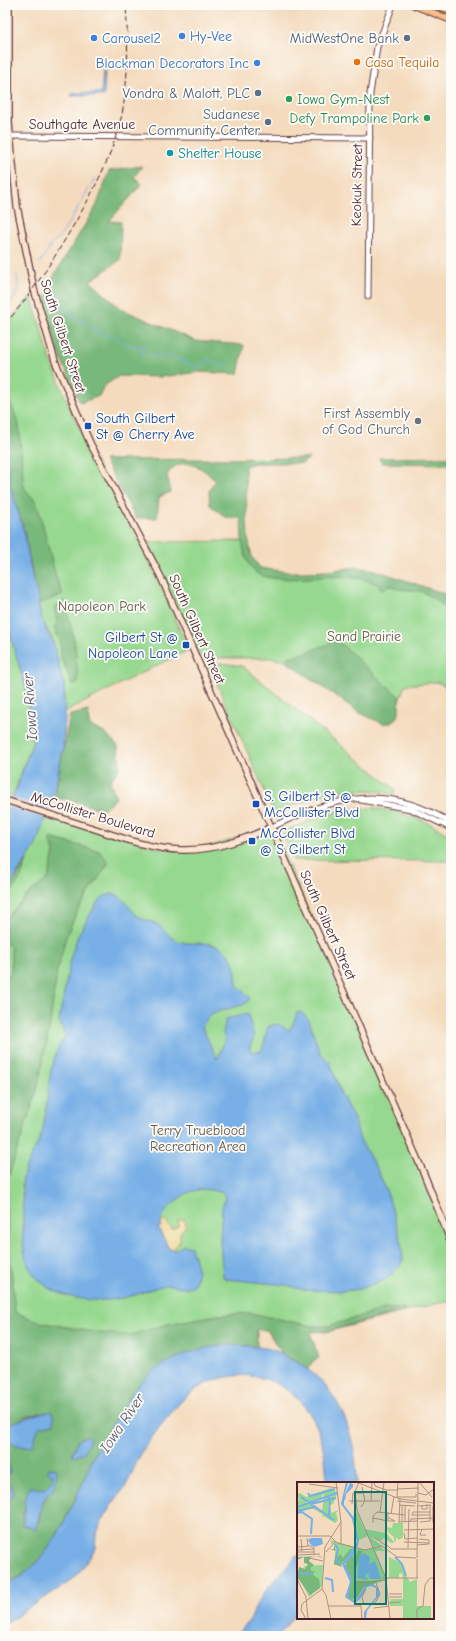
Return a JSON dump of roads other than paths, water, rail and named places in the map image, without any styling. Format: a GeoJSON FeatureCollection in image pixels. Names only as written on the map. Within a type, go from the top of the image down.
{"type":"FeatureCollection","features":[{"type":"Feature","properties":{"kind":"main road","name":"South Gilbert Street"},"geometry":{"type":"LineString","coordinates":[[9,5],[10,136],[16,199],[24,248],[41,316],[56,361],[90,443],[160,575],[272,826],[424,1174],[451,1242]]}},
{"type":"Feature","properties":{"kind":"main road"},"geometry":{"type":"LineString","coordinates":[[414,5],[451,20]]}},
{"type":"Feature","properties":{"kind":"main road"},"geometry":{"type":"LineString","coordinates":[[436,5],[451,11]]}},
{"type":"Feature","properties":{"kind":"main road","name":"McCollister Boulevard"},"geometry":{"type":"LineString","coordinates":[[5,800],[145,845],[182,850],[228,844],[272,826]]}},
{"type":"Feature","properties":{"kind":"street","name":"Keokuk Street"},"geometry":{"type":"LineString","coordinates":[[368,296],[370,94],[373,63],[392,5]]}},
{"type":"Feature","properties":{"kind":"street","name":"Southgate Avenue"},"geometry":{"type":"LineString","coordinates":[[10,136],[370,138]]}},
{"type":"Feature","properties":{"kind":"street","name":"McCollister Boulevard"},"geometry":{"type":"LineString","coordinates":[[272,826],[323,805],[368,798],[382,798],[414,804],[451,823]]}},
{"type":"Feature","properties":{"kind":"street","name":"McCollister Boulevard"},"geometry":{"type":"LineString","coordinates":[[358,800],[411,809],[423,813],[451,828]]}},
{"type":"Feature","properties":{"kind":"water"},"geometry":{"type":"Polygon","coordinates":[[[105,68],[104,96],[71,96],[73,93],[101,93],[103,72],[105,68]]]}},
{"type":"Feature","properties":{"kind":"water","name":"Iowa River"},"geometry":{"type":"Polygon","coordinates":[[[5,449],[10,484],[25,535],[41,617],[49,636],[53,641],[64,686],[65,722],[63,749],[56,785],[36,845],[5,893],[5,814],[17,787],[33,741],[26,689],[5,618],[5,449]]]}},
{"type":"Feature","properties":{"kind":"water"},"geometry":{"type":"Polygon","coordinates":[[[112,894],[124,900],[139,917],[159,925],[175,940],[184,943],[214,945],[220,947],[231,958],[237,985],[250,998],[245,1004],[210,1014],[202,1027],[217,1059],[225,1040],[223,1032],[226,1019],[248,1014],[254,1037],[250,1046],[251,1052],[261,1051],[269,1026],[278,1024],[289,1030],[297,1013],[301,1012],[309,1020],[320,1053],[330,1062],[341,1094],[354,1119],[360,1140],[378,1171],[388,1195],[401,1241],[403,1259],[400,1266],[386,1279],[360,1289],[343,1291],[304,1290],[286,1285],[225,1279],[223,1276],[220,1242],[222,1207],[225,1198],[223,1193],[208,1190],[195,1190],[184,1195],[167,1210],[161,1219],[161,1226],[158,1228],[169,1249],[175,1250],[184,1245],[191,1247],[198,1271],[195,1284],[192,1286],[185,1287],[166,1285],[118,1299],[90,1300],[62,1294],[49,1288],[38,1280],[30,1269],[25,1257],[23,1243],[23,1178],[30,1157],[42,1132],[51,1071],[58,1048],[65,1036],[59,1020],[71,956],[78,935],[97,903],[104,896],[112,894]]]}},
{"type":"Feature","properties":{"kind":"water","name":"Iowa River"},"geometry":{"type":"Polygon","coordinates":[[[233,1345],[258,1347],[278,1352],[308,1370],[322,1382],[342,1411],[348,1428],[356,1464],[357,1482],[327,1482],[322,1442],[318,1430],[305,1407],[296,1397],[284,1388],[260,1378],[248,1376],[235,1376],[211,1382],[188,1395],[177,1406],[146,1446],[125,1487],[106,1514],[97,1533],[94,1551],[80,1571],[64,1586],[5,1622],[5,1584],[22,1576],[37,1563],[50,1546],[72,1507],[96,1450],[104,1440],[133,1391],[142,1380],[153,1371],[178,1357],[205,1348],[233,1345]]]}},
{"type":"Feature","properties":{"kind":"water"},"geometry":{"type":"Polygon","coordinates":[[[44,1412],[53,1412],[54,1424],[39,1427],[32,1446],[23,1447],[10,1443],[6,1432],[8,1424],[44,1412]]]}},
{"type":"Feature","properties":{"kind":"water"},"geometry":{"type":"Polygon","coordinates":[[[88,1436],[90,1439],[84,1453],[76,1456],[72,1455],[79,1440],[88,1436]]]}},
{"type":"Feature","properties":{"kind":"water"},"geometry":{"type":"Polygon","coordinates":[[[5,1454],[9,1475],[5,1480],[5,1454]]]}},
{"type":"Feature","properties":{"kind":"water"},"geometry":{"type":"Polygon","coordinates":[[[48,1468],[57,1470],[55,1482],[53,1489],[43,1501],[37,1526],[35,1529],[22,1525],[25,1509],[24,1500],[30,1487],[44,1489],[51,1482],[53,1474],[48,1472],[48,1468]]]}},
{"type":"Feature","properties":{"kind":"water"},"geometry":{"type":"Polygon","coordinates":[[[5,1480],[11,1486],[13,1495],[5,1503],[5,1480]]]}},
{"type":"Feature","properties":{"kind":"water"},"geometry":{"type":"Polygon","coordinates":[[[297,1555],[297,1612],[278,1636],[235,1636],[251,1619],[256,1605],[268,1588],[297,1555]]]}},
{"type":"Feature","properties":{"kind":"waterway"},"geometry":{"type":"LineString","coordinates":[[40,263],[51,245],[62,234],[96,177]]}},
{"type":"Feature","properties":{"kind":"waterway"},"geometry":{"type":"LineString","coordinates":[[5,310],[16,294],[18,285],[17,275]]}},
{"type":"Feature","properties":{"kind":"waterway"},"geometry":{"type":"LineString","coordinates":[[47,285],[62,299],[61,310],[70,312],[73,318],[88,324],[101,334],[115,337],[131,346],[145,346],[141,353],[161,357],[168,355],[201,369],[203,363],[208,360],[221,366],[229,362]]}},
{"type":"Feature","properties":{"kind":"railway"},"geometry":{"type":"LineString","coordinates":[[5,324],[38,282],[66,238],[92,193],[112,147],[122,114],[126,87],[126,5]]}},
{"type":"Feature","properties":{"kind":"place","name":"Hy-Vee"},"geometry":{"type":"Point","coordinates":[182,36]}},
{"type":"Feature","properties":{"kind":"place","name":"Carousel2"},"geometry":{"type":"Point","coordinates":[94,38]}},
{"type":"Feature","properties":{"kind":"place","name":"MidWestOne Bank"},"geometry":{"type":"Point","coordinates":[407,38]}},
{"type":"Feature","properties":{"kind":"place","name":"Casa Tequila"},"geometry":{"type":"Point","coordinates":[357,62]}},
{"type":"Feature","properties":{"kind":"place","name":"Blackman Decorators Inc"},"geometry":{"type":"Point","coordinates":[257,63]}},
{"type":"Feature","properties":{"kind":"place","name":"Vondra & Malott, PLC"},"geometry":{"type":"Point","coordinates":[258,93]}},
{"type":"Feature","properties":{"kind":"place","name":"Iowa Gym-Nest"},"geometry":{"type":"Point","coordinates":[289,99]}},
{"type":"Feature","properties":{"kind":"place","name":"Defy Trampoline Park"},"geometry":{"type":"Point","coordinates":[427,118]}},
{"type":"Feature","properties":{"kind":"place","name":"Sudanese Community Center"},"geometry":{"type":"Point","coordinates":[268,122]}},
{"type":"Feature","properties":{"kind":"place","name":"Shelter House"},"geometry":{"type":"Point","coordinates":[170,153]}},
{"type":"Feature","properties":{"kind":"place","name":"First Assembly of God Church"},"geometry":{"type":"Point","coordinates":[418,421]}},
{"type":"Feature","properties":{"kind":"place","name":"South Gilbert St @ Cherry Ave"},"geometry":{"type":"Point","coordinates":[88,426]}},
{"type":"Feature","properties":{"kind":"place","name":"Gilbert St @ Napoleon Lane"},"geometry":{"type":"Point","coordinates":[186,645]}},
{"type":"Feature","properties":{"kind":"place","name":"S. Gilbert St @ McCollister Blvd"},"geometry":{"type":"Point","coordinates":[256,804]}},
{"type":"Feature","properties":{"kind":"place","name":"McCollister Blvd @ S Gilbert St"},"geometry":{"type":"Point","coordinates":[252,841]}},
{"type":"Feature","properties":{"kind":"park label","name":"Napoleon Park"},"geometry":{"type":"Point","coordinates":[102,606]}},
{"type":"Feature","properties":{"kind":"park label","name":"Sand Prairie"},"geometry":{"type":"Point","coordinates":[364,636]}},
{"type":"Feature","properties":{"kind":"park label","name":"Terry Trueblood Recreation Area"},"geometry":{"type":"Point","coordinates":[198,1138]}}]}
